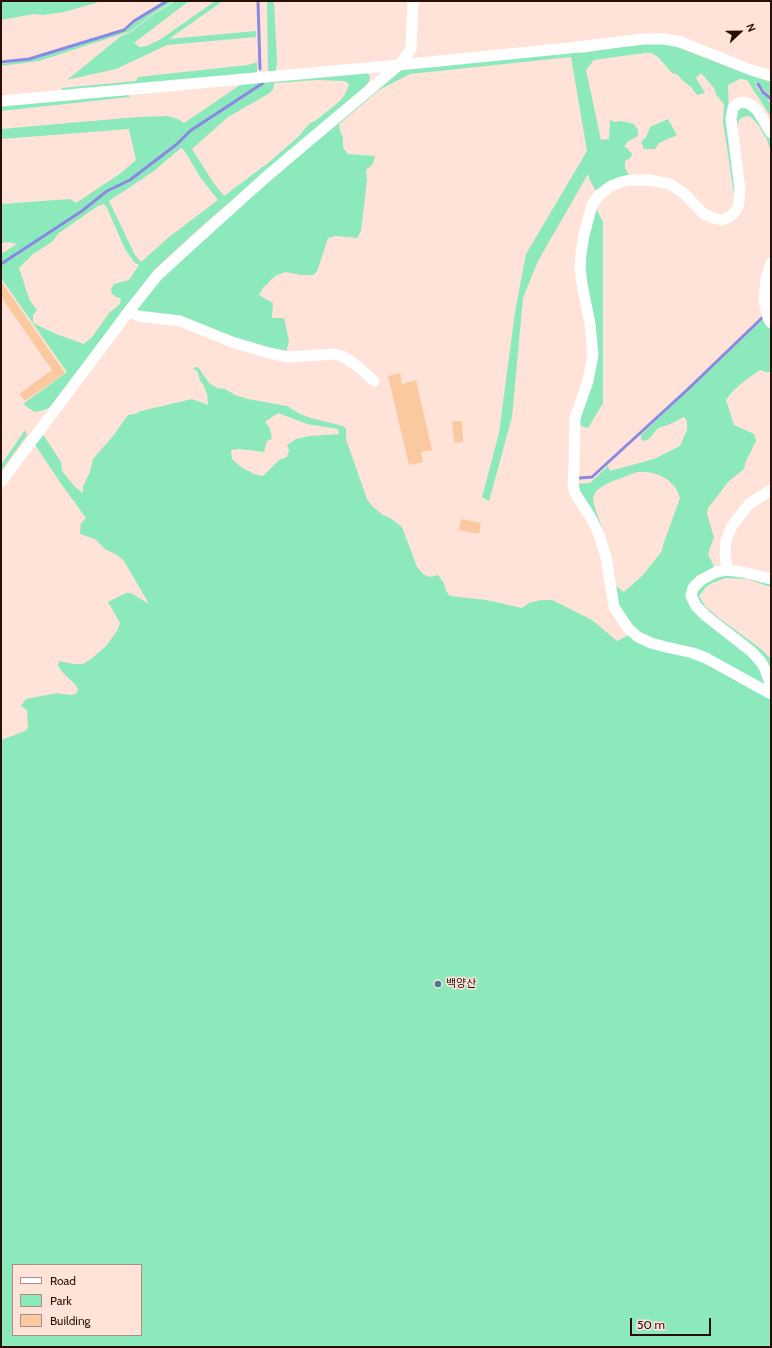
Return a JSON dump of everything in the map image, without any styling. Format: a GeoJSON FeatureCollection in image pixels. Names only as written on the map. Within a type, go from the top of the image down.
{"type":"FeatureCollection","features":[{"type":"Feature","properties":{"kind":"street"},"geometry":{"type":"LineString","coordinates":[[1,482],[128,311],[157,276],[267,176],[399,65],[411,49],[413,1]]}},
{"type":"Feature","properties":{"kind":"street"},"geometry":{"type":"LineString","coordinates":[[1,101],[399,65],[644,39],[664,39],[681,42],[751,70],[771,76]]}},
{"type":"Feature","properties":{"kind":"street"},"geometry":{"type":"LineString","coordinates":[[771,133],[757,110],[751,105],[744,102],[738,103],[733,108],[731,118],[740,195],[738,208],[729,217],[722,220],[704,214],[686,195],[670,184],[649,180],[630,180],[611,186],[599,195],[592,205],[584,235],[580,268],[590,324],[593,355],[588,381],[575,418],[573,484],[575,493],[599,534],[606,557],[614,607],[628,628],[638,637],[651,643],[693,652],[771,694]]}},
{"type":"Feature","properties":{"kind":"street"},"geometry":{"type":"LineString","coordinates":[[771,263],[766,279],[764,301],[768,318],[771,323]]}},
{"type":"Feature","properties":{"kind":"street"},"geometry":{"type":"LineString","coordinates":[[128,311],[138,316],[180,321],[232,342],[288,357],[334,354],[342,356],[356,365],[374,381]]}},
{"type":"Feature","properties":{"kind":"street"},"geometry":{"type":"LineString","coordinates":[[726,570],[726,540],[732,526],[750,504],[771,490]]}},
{"type":"Feature","properties":{"kind":"street"},"geometry":{"type":"LineString","coordinates":[[771,579],[742,572],[726,570],[716,572],[701,580],[693,588],[691,596],[696,606],[706,616],[752,652],[761,662],[771,686]]}},
{"type":"Feature","properties":{"kind":"green space"},"geometry":{"type":"Polygon","coordinates":[[[1,1],[98,1],[96,3],[64,12],[43,15],[34,14],[1,20],[1,1]]]}},
{"type":"Feature","properties":{"kind":"green space"},"geometry":{"type":"Polygon","coordinates":[[[169,1],[173,1],[151,15],[131,31],[39,61],[1,66],[1,64],[30,60],[125,31],[135,22],[169,1]]]}},
{"type":"Feature","properties":{"kind":"green space"},"geometry":{"type":"Polygon","coordinates":[[[175,1],[189,1],[134,43],[140,47],[147,46],[161,39],[215,1],[223,1],[169,39],[256,31],[256,37],[167,45],[116,69],[67,80],[121,36],[131,32],[151,16],[175,1]]]}},
{"type":"Feature","properties":{"kind":"green space"},"geometry":{"type":"Polygon","coordinates":[[[267,1],[274,1],[277,62],[276,71],[268,72],[267,1]]]}},
{"type":"Feature","properties":{"kind":"green space"},"geometry":{"type":"Polygon","coordinates":[[[647,43],[666,43],[737,70],[771,81],[771,97],[758,83],[755,82],[758,89],[767,98],[771,105],[771,117],[747,80],[740,79],[728,85],[729,118],[738,189],[736,207],[734,211],[721,218],[705,212],[687,193],[671,182],[650,178],[630,178],[610,184],[598,194],[590,181],[588,174],[538,261],[523,298],[512,417],[489,501],[482,497],[499,433],[515,312],[526,254],[587,151],[571,57],[410,74],[379,90],[339,124],[343,137],[343,148],[348,154],[375,156],[373,164],[366,170],[367,180],[361,231],[357,238],[336,236],[328,238],[318,269],[314,275],[301,275],[285,272],[275,276],[263,288],[259,295],[273,303],[272,318],[284,318],[289,341],[286,353],[248,345],[180,318],[151,313],[139,314],[135,312],[134,308],[145,294],[192,249],[329,130],[361,100],[399,70],[419,66],[582,53],[647,43]],[[651,53],[594,60],[586,70],[601,140],[609,139],[610,120],[634,124],[638,130],[638,136],[627,142],[624,147],[627,148],[632,154],[630,158],[625,161],[625,168],[629,175],[650,176],[669,180],[688,192],[705,210],[720,216],[726,214],[731,210],[735,200],[723,122],[724,104],[717,96],[714,88],[701,73],[696,78],[705,93],[697,95],[678,75],[672,73],[658,57],[651,53]]]}},
{"type":"Feature","properties":{"kind":"green space"},"geometry":{"type":"Polygon","coordinates":[[[257,62],[257,73],[60,93],[62,88],[136,81],[138,77],[248,65],[257,62]]]}},
{"type":"Feature","properties":{"kind":"green space"},"geometry":{"type":"Polygon","coordinates":[[[367,72],[370,77],[365,87],[203,225],[155,269],[49,408],[37,412],[33,411],[23,404],[67,372],[1,278],[1,265],[83,212],[108,192],[131,181],[177,145],[191,131],[263,84],[262,82],[190,130],[176,143],[130,179],[107,191],[82,210],[1,263],[1,254],[17,244],[9,242],[1,243],[1,204],[70,199],[76,203],[121,173],[136,160],[129,129],[1,139],[1,129],[137,117],[168,116],[184,123],[246,81],[367,72]],[[318,80],[274,83],[274,87],[270,93],[228,117],[192,149],[213,182],[224,196],[268,163],[298,137],[310,123],[315,121],[339,102],[344,96],[349,85],[344,81],[318,80]],[[181,148],[154,171],[109,201],[135,255],[141,262],[169,237],[218,200],[200,177],[184,150],[181,148]],[[104,204],[98,206],[59,233],[53,241],[32,255],[19,268],[30,301],[37,310],[33,315],[33,323],[56,334],[84,344],[93,336],[109,313],[120,304],[121,298],[112,294],[111,289],[114,284],[129,280],[139,265],[134,262],[125,249],[107,208],[104,204]]]}},
{"type":"Feature","properties":{"kind":"green space"},"geometry":{"type":"Polygon","coordinates":[[[127,92],[130,97],[1,111],[1,104],[127,92]]]}},
{"type":"Feature","properties":{"kind":"green space"},"geometry":{"type":"Polygon","coordinates":[[[739,105],[749,107],[766,128],[771,139],[771,152],[767,140],[759,126],[751,117],[746,116],[741,118],[738,122],[737,136],[735,109],[739,105]]]}},
{"type":"Feature","properties":{"kind":"green space"},"geometry":{"type":"Polygon","coordinates":[[[668,119],[677,135],[659,143],[655,149],[644,149],[641,142],[646,137],[650,127],[668,119]]]}},
{"type":"Feature","properties":{"kind":"green space"},"geometry":{"type":"Polygon","coordinates":[[[595,206],[603,222],[603,403],[588,428],[578,425],[591,381],[583,268],[595,206]]]}},
{"type":"Feature","properties":{"kind":"green space"},"geometry":{"type":"Polygon","coordinates":[[[766,319],[771,327],[771,372],[760,370],[743,382],[726,400],[734,425],[754,434],[756,441],[746,461],[744,469],[728,482],[708,508],[707,514],[714,537],[708,554],[715,569],[688,596],[758,663],[766,685],[640,635],[623,618],[613,584],[624,592],[642,576],[662,551],[680,498],[676,488],[668,480],[659,475],[648,472],[637,472],[608,483],[597,490],[593,497],[594,505],[602,528],[601,534],[575,484],[590,483],[608,466],[610,471],[654,459],[680,446],[687,430],[687,421],[684,417],[658,428],[649,439],[644,441],[641,439],[641,435],[762,320],[766,319]]]}},
{"type":"Feature","properties":{"kind":"green space"},"geometry":{"type":"Polygon","coordinates":[[[198,367],[209,383],[217,388],[225,389],[235,395],[248,399],[287,406],[300,414],[311,418],[343,426],[346,429],[346,439],[367,499],[372,506],[383,515],[390,518],[402,527],[417,567],[423,574],[429,577],[438,575],[444,583],[446,591],[450,596],[486,600],[522,608],[529,603],[541,600],[552,600],[592,620],[617,641],[631,634],[692,655],[771,696],[771,1347],[1,1347],[1,740],[25,731],[28,728],[27,710],[21,706],[26,699],[57,693],[72,695],[77,693],[78,689],[75,684],[58,666],[59,661],[83,664],[106,646],[117,631],[120,623],[108,602],[126,593],[131,593],[149,604],[124,561],[117,555],[105,549],[95,539],[80,534],[81,523],[86,518],[34,443],[42,433],[61,462],[62,471],[75,487],[83,493],[83,486],[90,472],[93,459],[113,436],[128,415],[192,399],[208,405],[207,394],[197,371],[192,368],[198,367]],[[278,413],[265,422],[270,428],[272,439],[267,441],[264,452],[239,449],[231,450],[232,459],[241,467],[254,474],[263,476],[279,460],[287,457],[289,450],[287,445],[296,439],[310,436],[339,434],[338,429],[307,424],[278,413]]]}},
{"type":"Feature","properties":{"kind":"green space"},"geometry":{"type":"Polygon","coordinates":[[[25,430],[27,435],[1,471],[1,465],[25,430]]]}},
{"type":"Feature","properties":{"kind":"green space"},"geometry":{"type":"Polygon","coordinates":[[[727,573],[771,582],[771,587],[747,579],[726,578],[706,587],[699,596],[705,606],[761,649],[770,658],[771,676],[708,614],[695,596],[703,583],[727,573]]]}},
{"type":"Feature","properties":{"kind":"building"},"geometry":{"type":"Polygon","coordinates":[[[1,281],[65,373],[25,401],[19,394],[52,370],[1,297],[1,281]]]}},
{"type":"Feature","properties":{"kind":"building"},"geometry":{"type":"Polygon","coordinates":[[[400,373],[402,384],[416,380],[432,450],[421,452],[423,462],[409,465],[388,376],[400,373]]]}},
{"type":"Feature","properties":{"kind":"building"},"geometry":{"type":"Polygon","coordinates":[[[452,421],[462,421],[463,442],[454,443],[452,421]]]}},
{"type":"Feature","properties":{"kind":"building"},"geometry":{"type":"Polygon","coordinates":[[[461,519],[481,523],[479,534],[459,530],[461,519]]]}},
{"type":"Feature","properties":{"kind":"waterway"},"geometry":{"type":"LineString","coordinates":[[1,62],[29,59],[124,30],[134,21],[167,1]]}},
{"type":"Feature","properties":{"kind":"waterway"},"geometry":{"type":"LineString","coordinates":[[258,1],[260,69]]}},
{"type":"Feature","properties":{"kind":"waterway"},"geometry":{"type":"LineString","coordinates":[[1,264],[82,211],[107,191],[130,180],[177,144],[190,131],[263,83]]}},
{"type":"Feature","properties":{"kind":"waterway"},"geometry":{"type":"LineString","coordinates":[[758,84],[763,92],[771,99]]}},
{"type":"Feature","properties":{"kind":"waterway"},"geometry":{"type":"LineString","coordinates":[[580,478],[592,477],[687,390],[763,317]]}},
{"type":"Feature","properties":{"kind":"place","name":"백양산"},"geometry":{"type":"Point","coordinates":[438,984]}}]}
